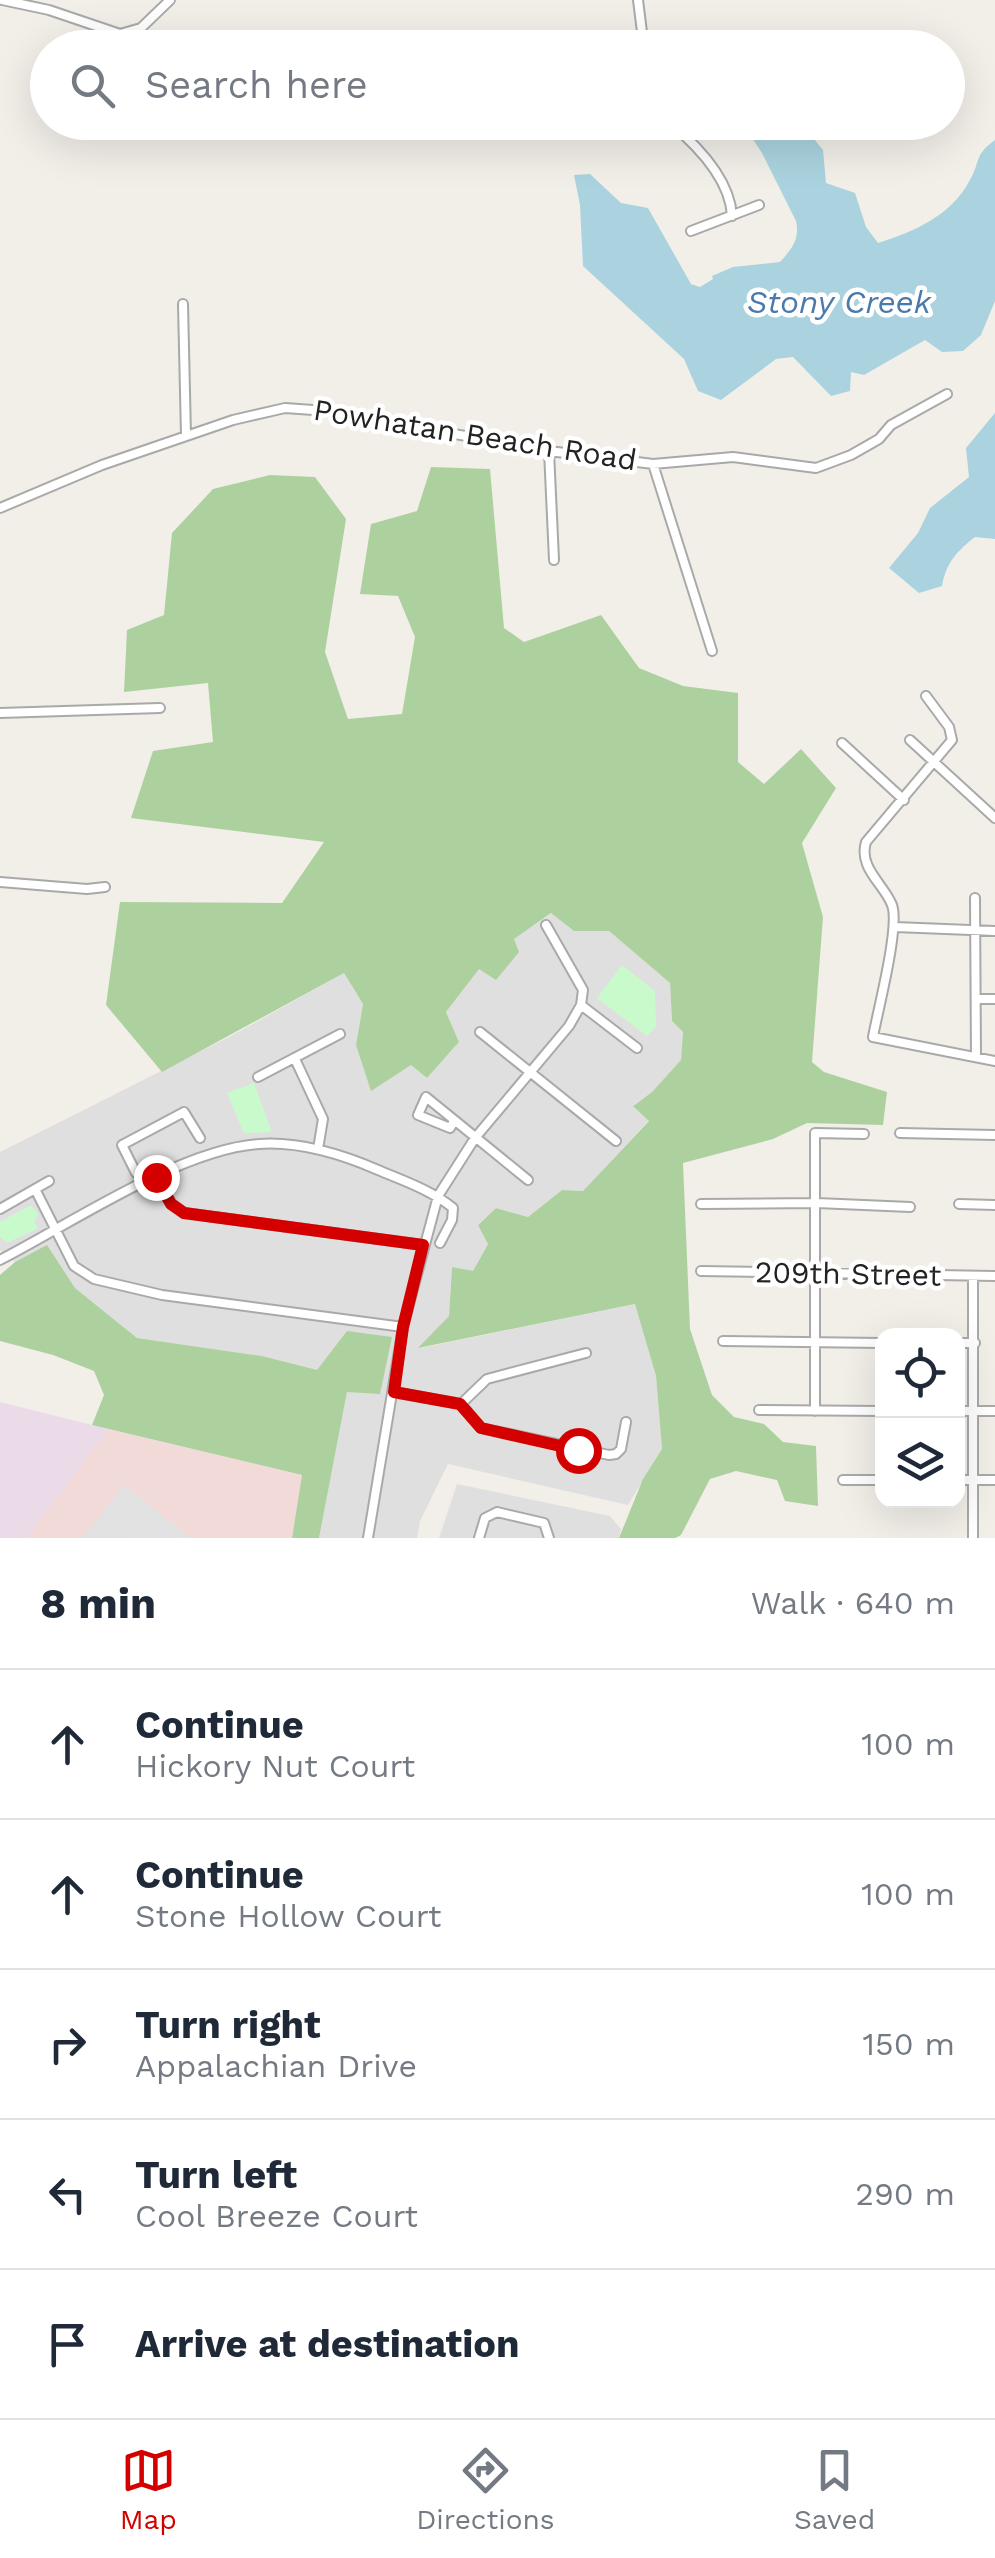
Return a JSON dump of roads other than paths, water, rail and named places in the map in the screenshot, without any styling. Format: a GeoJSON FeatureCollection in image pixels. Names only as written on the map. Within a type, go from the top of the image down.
{"type":"FeatureCollection","features":[{"type":"Feature","properties":{"kind":"street"},"geometry":{"type":"LineString","coordinates":[[2,0],[108,30]]}},
{"type":"Feature","properties":{"kind":"street"},"geometry":{"type":"LineString","coordinates":[[135,30],[142,28],[170,0]]}},
{"type":"Feature","properties":{"kind":"street"},"geometry":{"type":"LineString","coordinates":[[638,0],[642,30]]}},
{"type":"Feature","properties":{"kind":"street"},"geometry":{"type":"LineString","coordinates":[[686,140],[722,180],[730,194],[732,216]]}},
{"type":"Feature","properties":{"kind":"street"},"geometry":{"type":"LineString","coordinates":[[691,231],[760,204]]}},
{"type":"Feature","properties":{"kind":"street"},"geometry":{"type":"LineString","coordinates":[[184,304],[186,436]]}},
{"type":"Feature","properties":{"kind":"street","name":"Powhatan Beach Road"},"geometry":{"type":"LineString","coordinates":[[0,508],[102,465],[272,410],[298,407],[549,451],[653,464],[732,457],[816,468],[851,455],[879,439],[891,425],[946,394]]}},
{"type":"Feature","properties":{"kind":"street"},"geometry":{"type":"LineString","coordinates":[[549,451],[554,560]]}},
{"type":"Feature","properties":{"kind":"street"},"geometry":{"type":"LineString","coordinates":[[653,464],[712,651]]}},
{"type":"Feature","properties":{"kind":"street"},"geometry":{"type":"LineString","coordinates":[[926,696],[949,727],[952,740],[864,849],[874,880],[892,904],[895,927],[873,1037],[995,1061]]}},
{"type":"Feature","properties":{"kind":"street"},"geometry":{"type":"LineString","coordinates":[[0,713],[160,708]]}},
{"type":"Feature","properties":{"kind":"street"},"geometry":{"type":"LineString","coordinates":[[910,740],[995,818]]}},
{"type":"Feature","properties":{"kind":"street"},"geometry":{"type":"LineString","coordinates":[[842,743],[904,800]]}},
{"type":"Feature","properties":{"kind":"street"},"geometry":{"type":"LineString","coordinates":[[0,882],[106,888]]}},
{"type":"Feature","properties":{"kind":"street"},"geometry":{"type":"LineString","coordinates":[[976,898],[976,1057]]}},
{"type":"Feature","properties":{"kind":"street"},"geometry":{"type":"LineString","coordinates":[[368,1538],[403,1327],[438,1196],[475,1138],[569,1026],[581,1004],[583,990],[546,925]]}},
{"type":"Feature","properties":{"kind":"street"},"geometry":{"type":"LineString","coordinates":[[895,927],[995,930]]}},
{"type":"Feature","properties":{"kind":"street"},"geometry":{"type":"LineString","coordinates":[[976,999],[995,999]]}},
{"type":"Feature","properties":{"kind":"street"},"geometry":{"type":"LineString","coordinates":[[581,1004],[637,1048]]}},
{"type":"Feature","properties":{"kind":"street"},"geometry":{"type":"LineString","coordinates":[[480,1032],[616,1141]]}},
{"type":"Feature","properties":{"kind":"street"},"geometry":{"type":"LineString","coordinates":[[258,1078],[340,1034]]}},
{"type":"Feature","properties":{"kind":"street"},"geometry":{"type":"LineString","coordinates":[[294,1059],[322,1119],[318,1149]]}},
{"type":"Feature","properties":{"kind":"street"},"geometry":{"type":"LineString","coordinates":[[454,1121],[450,1128],[418,1115],[426,1097],[528,1180]]}},
{"type":"Feature","properties":{"kind":"street"},"geometry":{"type":"LineString","coordinates":[[136,1174],[122,1145],[184,1112],[200,1138]]}},
{"type":"Feature","properties":{"kind":"street"},"geometry":{"type":"LineString","coordinates":[[900,1132],[995,1135]]}},
{"type":"Feature","properties":{"kind":"street"},"geometry":{"type":"LineString","coordinates":[[815,1411],[815,1133],[864,1134]]}},
{"type":"Feature","properties":{"kind":"street"},"geometry":{"type":"LineString","coordinates":[[0,1260],[208,1153],[260,1144],[344,1155],[438,1196],[453,1208],[452,1220],[440,1243]]}},
{"type":"Feature","properties":{"kind":"street"},"geometry":{"type":"LineString","coordinates":[[156,1177],[171,1204],[184,1213],[423,1245]]}},
{"type":"Feature","properties":{"kind":"street"},"geometry":{"type":"LineString","coordinates":[[0,1209],[50,1181]]}},
{"type":"Feature","properties":{"kind":"street"},"geometry":{"type":"LineString","coordinates":[[34,1190],[74,1266],[94,1280],[152,1293],[403,1327]]}},
{"type":"Feature","properties":{"kind":"street"},"geometry":{"type":"LineString","coordinates":[[702,1204],[910,1207]]}},
{"type":"Feature","properties":{"kind":"street"},"geometry":{"type":"LineString","coordinates":[[959,1204],[995,1205]]}},
{"type":"Feature","properties":{"kind":"street","name":"209th Street"},"geometry":{"type":"LineString","coordinates":[[700,1271],[995,1276]]}},
{"type":"Feature","properties":{"kind":"street"},"geometry":{"type":"LineString","coordinates":[[973,1277],[973,1538]]}},
{"type":"Feature","properties":{"kind":"street"},"geometry":{"type":"LineString","coordinates":[[723,1341],[875,1342]]}},
{"type":"Feature","properties":{"kind":"street"},"geometry":{"type":"LineString","coordinates":[[965,1343],[975,1343]]}},
{"type":"Feature","properties":{"kind":"street"},"geometry":{"type":"LineString","coordinates":[[460,1404],[488,1379],[586,1353]]}},
{"type":"Feature","properties":{"kind":"street"},"geometry":{"type":"LineString","coordinates":[[394,1392],[460,1404],[481,1428],[608,1455],[621,1449],[626,1422]]}},
{"type":"Feature","properties":{"kind":"street"},"geometry":{"type":"LineString","coordinates":[[759,1410],[875,1411]]}},
{"type":"Feature","properties":{"kind":"street"},"geometry":{"type":"LineString","coordinates":[[965,1411],[995,1411]]}},
{"type":"Feature","properties":{"kind":"street"},"geometry":{"type":"LineString","coordinates":[[843,1480],[875,1480]]}},
{"type":"Feature","properties":{"kind":"street"},"geometry":{"type":"LineString","coordinates":[[965,1480],[995,1480]]}},
{"type":"Feature","properties":{"kind":"street"},"geometry":{"type":"LineString","coordinates":[[479,1538],[486,1518],[497,1512],[544,1523],[549,1538]]}},
{"type":"Feature","properties":{"kind":"water","name":"Stony Creek"},"geometry":{"type":"Polygon","coordinates":[[[753,140],[815,140],[823,150],[826,183],[855,193],[866,227],[878,243],[918,227],[953,203],[981,154],[995,140],[995,301],[981,335],[963,351],[942,352],[925,340],[864,375],[851,372],[850,391],[831,396],[793,357],[776,359],[721,400],[698,391],[684,359],[583,266],[580,205],[574,175],[590,174],[621,203],[648,208],[691,284],[700,287],[712,276],[733,267],[780,262],[796,238],[796,221],[753,140]]]}},
{"type":"Feature","properties":{"kind":"water"},"geometry":{"type":"Polygon","coordinates":[[[995,413],[995,539],[975,537],[953,558],[942,586],[919,593],[889,568],[918,533],[930,508],[969,477],[966,448],[995,413]]]}}]}
